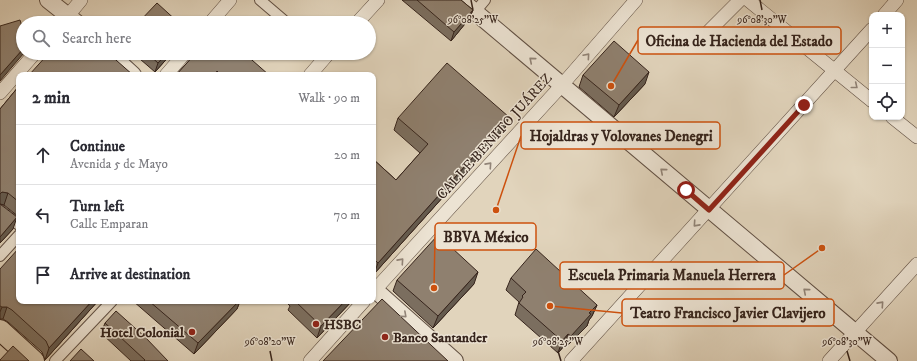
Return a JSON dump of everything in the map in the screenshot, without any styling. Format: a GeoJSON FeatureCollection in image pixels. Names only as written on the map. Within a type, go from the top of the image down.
{"type":"FeatureCollection","features":[{"type":"Feature","properties":{"kind":"main road"},"geometry":{"type":"LineString","coordinates":[[0,330],[34,361]]}},
{"type":"Feature","properties":{"kind":"street"},"geometry":{"type":"LineString","coordinates":[[48,0],[65,16]]}},
{"type":"Feature","properties":{"kind":"street"},"geometry":{"type":"LineString","coordinates":[[71,16],[81,0]]}},
{"type":"Feature","properties":{"kind":"street"},"geometry":{"type":"LineString","coordinates":[[216,16],[230,0]]}},
{"type":"Feature","properties":{"kind":"street"},"geometry":{"type":"LineString","coordinates":[[260,0],[279,16]]}},
{"type":"Feature","properties":{"kind":"street"},"geometry":{"type":"LineString","coordinates":[[363,16],[378,0]]}},
{"type":"Feature","properties":{"kind":"street"},"geometry":{"type":"LineString","coordinates":[[461,0],[480,6],[562,85],[889,361]]}},
{"type":"Feature","properties":{"kind":"street","name":"CALLE BENITO JUÁREZ"},"geometry":{"type":"LineString","coordinates":[[376,287],[562,85],[636,0]]}},
{"type":"Feature","properties":{"kind":"street"},"geometry":{"type":"LineString","coordinates":[[704,36],[740,0]]}},
{"type":"Feature","properties":{"kind":"street"},"geometry":{"type":"LineString","coordinates":[[748,0],[869,99]]}},
{"type":"Feature","properties":{"kind":"street"},"geometry":{"type":"LineString","coordinates":[[887,12],[897,0]]}},
{"type":"Feature","properties":{"kind":"street"},"geometry":{"type":"LineString","coordinates":[[571,361],[869,32]]}},
{"type":"Feature","properties":{"kind":"street"},"geometry":{"type":"LineString","coordinates":[[18,72],[29,60]]}},
{"type":"Feature","properties":{"kind":"street"},"geometry":{"type":"LineString","coordinates":[[117,60],[130,72]]}},
{"type":"Feature","properties":{"kind":"street"},"geometry":{"type":"LineString","coordinates":[[169,72],[179,60]]}},
{"type":"Feature","properties":{"kind":"street"},"geometry":{"type":"LineString","coordinates":[[312,72],[321,60]]}},
{"type":"Feature","properties":{"kind":"street"},"geometry":{"type":"LineString","coordinates":[[0,93],[16,75]]}},
{"type":"Feature","properties":{"kind":"street"},"geometry":{"type":"LineString","coordinates":[[896,120],[917,137]]}},
{"type":"Feature","properties":{"kind":"street"},"geometry":{"type":"LineString","coordinates":[[0,210],[16,223]]}},
{"type":"Feature","properties":{"kind":"street"},"geometry":{"type":"LineString","coordinates":[[0,256],[16,238]]}},
{"type":"Feature","properties":{"kind":"street"},"geometry":{"type":"LineString","coordinates":[[829,361],[917,264]]}},
{"type":"Feature","properties":{"kind":"street"},"geometry":{"type":"LineString","coordinates":[[376,296],[455,361]]}},
{"type":"Feature","properties":{"kind":"street"},"geometry":{"type":"LineString","coordinates":[[55,361],[109,304]]}},
{"type":"Feature","properties":{"kind":"street","name":"CALLE BENITO JUÁREZ"},"geometry":{"type":"LineString","coordinates":[[310,361],[360,304]]}},
{"type":"Feature","properties":{"kind":"building"},"geometry":{"type":"Polygon","coordinates":[[[417,0],[461,0],[473,10],[454,32],[417,0]]]}},
{"type":"Feature","properties":{"kind":"building"},"geometry":{"type":"Polygon","coordinates":[[[157,3],[171,16],[145,16],[157,3]]]}},
{"type":"Feature","properties":{"kind":"building"},"geometry":{"type":"Polygon","coordinates":[[[16,21],[16,57],[0,75],[0,26],[16,21]]]}},
{"type":"Feature","properties":{"kind":"building"},"geometry":{"type":"Polygon","coordinates":[[[614,41],[649,72],[619,105],[583,75],[614,41]]]}},
{"type":"Feature","properties":{"kind":"building"},"geometry":{"type":"Polygon","coordinates":[[[43,60],[116,60],[130,72],[32,72],[43,60]]]}},
{"type":"Feature","properties":{"kind":"building"},"geometry":{"type":"Polygon","coordinates":[[[190,60],[252,60],[266,72],[217,71],[179,72],[190,60]]]}},
{"type":"Feature","properties":{"kind":"building"},"geometry":{"type":"Polygon","coordinates":[[[447,63],[509,117],[378,263],[376,261],[376,162],[396,180],[428,144],[398,118],[447,63]]]}},
{"type":"Feature","properties":{"kind":"building"},"geometry":{"type":"Polygon","coordinates":[[[16,90],[16,200],[8,193],[2,192],[0,194],[0,109],[16,90]]]}},
{"type":"Feature","properties":{"kind":"building"},"geometry":{"type":"Polygon","coordinates":[[[0,204],[16,216],[16,218],[0,237],[0,204]]]}},
{"type":"Feature","properties":{"kind":"building"},"geometry":{"type":"Polygon","coordinates":[[[438,235],[478,272],[438,316],[397,280],[438,235]]]}},
{"type":"Feature","properties":{"kind":"building"},"geometry":{"type":"Polygon","coordinates":[[[536,249],[597,305],[571,336],[568,334],[562,341],[519,303],[523,297],[522,296],[526,292],[511,278],[536,249]]]}},
{"type":"Feature","properties":{"kind":"building"},"geometry":{"type":"Polygon","coordinates":[[[16,251],[16,304],[89,304],[49,348],[46,341],[12,310],[7,307],[0,306],[0,269],[16,251]]]}},
{"type":"Feature","properties":{"kind":"building"},"geometry":{"type":"Polygon","coordinates":[[[382,299],[448,361],[323,361],[382,299]]]}},
{"type":"Feature","properties":{"kind":"building"},"geometry":{"type":"Polygon","coordinates":[[[152,304],[236,304],[198,343],[152,304]]]}},
{"type":"Feature","properties":{"kind":"building"},"geometry":{"type":"Polygon","coordinates":[[[298,304],[342,304],[321,326],[298,304]]]}},
{"type":"Feature","properties":{"kind":"building"},"geometry":{"type":"Polygon","coordinates":[[[116,311],[145,337],[168,361],[144,361],[145,360],[105,323],[116,311]]]}},
{"type":"Feature","properties":{"kind":"building"},"geometry":{"type":"Polygon","coordinates":[[[13,346],[29,361],[0,361],[13,346]]]}},
{"type":"Feature","properties":{"kind":"building"},"geometry":{"type":"Polygon","coordinates":[[[81,349],[94,361],[70,361],[81,349]]]}},
{"type":"Feature","properties":{"kind":"place","name":"Oficina de Hacienda del Estado"},"geometry":{"type":"Point","coordinates":[611,86]}},
{"type":"Feature","properties":{"kind":"place","name":"Hojaldras y Volovanes Denegri"},"geometry":{"type":"Point","coordinates":[496,210]}},
{"type":"Feature","properties":{"kind":"place","name":"Escuela Primaria Manuela Herrera"},"geometry":{"type":"Point","coordinates":[822,248]}},
{"type":"Feature","properties":{"kind":"place","name":"BBVA México"},"geometry":{"type":"Point","coordinates":[434,288]}},
{"type":"Feature","properties":{"kind":"place","name":"Teatro Francisco Javier Clavijero"},"geometry":{"type":"Point","coordinates":[550,306]}},
{"type":"Feature","properties":{"kind":"place","name":"HSBC"},"geometry":{"type":"Point","coordinates":[316,324]}},
{"type":"Feature","properties":{"kind":"place","name":"Hotel Colonial"},"geometry":{"type":"Point","coordinates":[192,332]}},
{"type":"Feature","properties":{"kind":"place","name":"Banco Santander"},"geometry":{"type":"Point","coordinates":[385,337]}},
{"type":"Feature","properties":{"kind":"route"},"geometry":{"type":"LineString","coordinates":[[686,190],[709,210],[804,105]]}}]}
